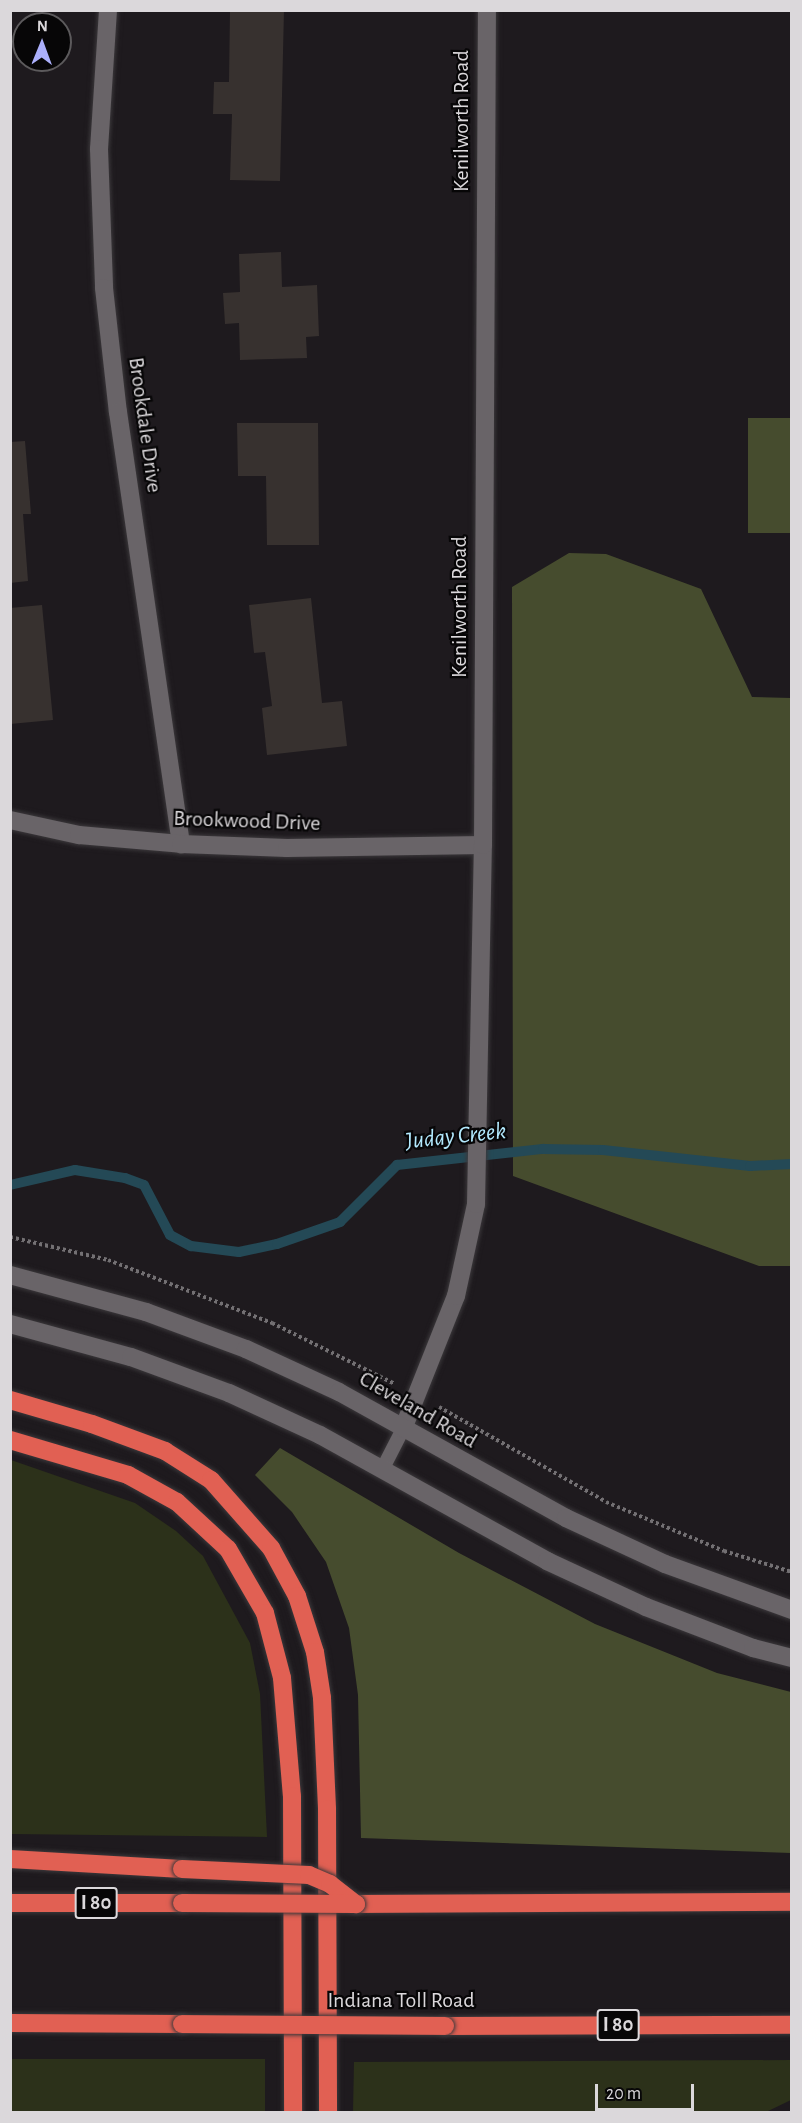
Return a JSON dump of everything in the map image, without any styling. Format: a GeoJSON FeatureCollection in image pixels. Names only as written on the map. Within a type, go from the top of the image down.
{"type":"FeatureCollection","features":[{"type":"Feature","properties":{"kind":"highway"},"geometry":{"type":"LineString","coordinates":[[10,1400],[92,1424],[165,1451],[211,1480],[271,1548],[297,1596],[315,1652],[322,1698],[327,1809],[328,2112]]}},
{"type":"Feature","properties":{"kind":"highway"},"geometry":{"type":"LineString","coordinates":[[10,1440],[128,1474],[177,1502],[228,1549],[265,1613],[282,1678],[292,1796],[293,2112]]}},
{"type":"Feature","properties":{"kind":"highway"},"geometry":{"type":"LineString","coordinates":[[10,1859],[309,1875],[330,1884],[356,1904]]}},
{"type":"Feature","properties":{"kind":"highway","name":"I 80"},"geometry":{"type":"LineString","coordinates":[[10,1903],[792,1902]]}},
{"type":"Feature","properties":{"kind":"highway","name":"Indiana Toll Road"},"geometry":{"type":"LineString","coordinates":[[10,2023],[445,2026],[792,2025]]}},
{"type":"Feature","properties":{"kind":"street","name":"Brookdale Drive"},"geometry":{"type":"LineString","coordinates":[[108,10],[99,149],[104,288],[118,412],[181,844]]}},
{"type":"Feature","properties":{"kind":"street","name":"Kenilworth Road"},"geometry":{"type":"LineString","coordinates":[[403,1429],[456,1296],[476,1204],[483,845],[487,10]]}},
{"type":"Feature","properties":{"kind":"street","name":"Brookwood Drive"},"geometry":{"type":"LineString","coordinates":[[10,820],[80,835],[181,844],[287,848],[483,845]]}},
{"type":"Feature","properties":{"kind":"street","name":"Cleveland Road"},"geometry":{"type":"LineString","coordinates":[[10,1275],[146,1312],[246,1349],[339,1392],[586,1527],[665,1564],[792,1610]]}},
{"type":"Feature","properties":{"kind":"street"},"geometry":{"type":"LineString","coordinates":[[10,1324],[131,1357],[229,1393],[320,1435],[547,1560],[646,1607],[753,1648],[792,1658]]}},
{"type":"Feature","properties":{"kind":"lane"},"geometry":{"type":"LineString","coordinates":[[382,1470],[403,1429]]}},
{"type":"Feature","properties":{"kind":"path"},"geometry":{"type":"LineString","coordinates":[[10,1237],[108,1260],[272,1323],[366,1368]]}},
{"type":"Feature","properties":{"kind":"path"},"geometry":{"type":"LineString","coordinates":[[456,1415],[606,1502],[724,1551],[792,1572]]}},
{"type":"Feature","properties":{"kind":"green space"},"geometry":{"type":"Polygon","coordinates":[[[748,418],[791,418],[791,533],[748,533],[748,418]]]}},
{"type":"Feature","properties":{"kind":"green space"},"geometry":{"type":"Polygon","coordinates":[[[569,553],[606,554],[701,589],[752,697],[791,698],[791,1266],[759,1266],[513,1176],[512,587],[569,553]]]}},
{"type":"Feature","properties":{"kind":"green space"},"geometry":{"type":"Polygon","coordinates":[[[280,1448],[459,1553],[595,1624],[717,1673],[791,1692],[791,1853],[361,1838],[358,1695],[349,1628],[326,1562],[292,1512],[255,1475],[280,1448]]]}},
{"type":"Feature","properties":{"kind":"green space"},"geometry":{"type":"Polygon","coordinates":[[[11,1460],[135,1503],[176,1531],[203,1556],[250,1643],[260,1694],[267,1837],[11,1834],[11,1460]]]}},
{"type":"Feature","properties":{"kind":"green space"},"geometry":{"type":"Polygon","coordinates":[[[11,2059],[265,2059],[265,2112],[11,2112],[11,2059]]]}},
{"type":"Feature","properties":{"kind":"green space"},"geometry":{"type":"Polygon","coordinates":[[[791,2060],[791,2100],[766,2112],[353,2112],[354,2062],[791,2060]]]}},
{"type":"Feature","properties":{"kind":"building"},"geometry":{"type":"Polygon","coordinates":[[[230,10],[284,10],[280,181],[230,180],[232,114],[213,114],[214,82],[229,82],[230,10]]]}},
{"type":"Feature","properties":{"kind":"building"},"geometry":{"type":"Polygon","coordinates":[[[281,252],[282,287],[317,285],[319,336],[306,337],[307,358],[240,360],[239,323],[225,324],[223,293],[240,292],[239,254],[281,252]]]}},
{"type":"Feature","properties":{"kind":"building"},"geometry":{"type":"Polygon","coordinates":[[[237,423],[318,423],[319,545],[267,545],[266,476],[238,476],[237,423]]]}},
{"type":"Feature","properties":{"kind":"building"},"geometry":{"type":"Polygon","coordinates":[[[25,441],[31,514],[23,514],[28,581],[10,583],[10,442],[25,441]]]}},
{"type":"Feature","properties":{"kind":"building"},"geometry":{"type":"Polygon","coordinates":[[[311,598],[322,703],[342,701],[347,746],[267,755],[262,708],[272,706],[265,652],[254,653],[249,605],[311,598]]]}},
{"type":"Feature","properties":{"kind":"building"},"geometry":{"type":"Polygon","coordinates":[[[42,605],[53,720],[10,724],[10,608],[42,605]]]}},
{"type":"Feature","properties":{"kind":"waterway","name":"Juday Creek"},"geometry":{"type":"LineString","coordinates":[[10,1185],[75,1170],[125,1178],[144,1185],[170,1235],[191,1246],[239,1252],[277,1244],[340,1222],[397,1165],[543,1149],[603,1150],[750,1166],[792,1164]]}}]}
